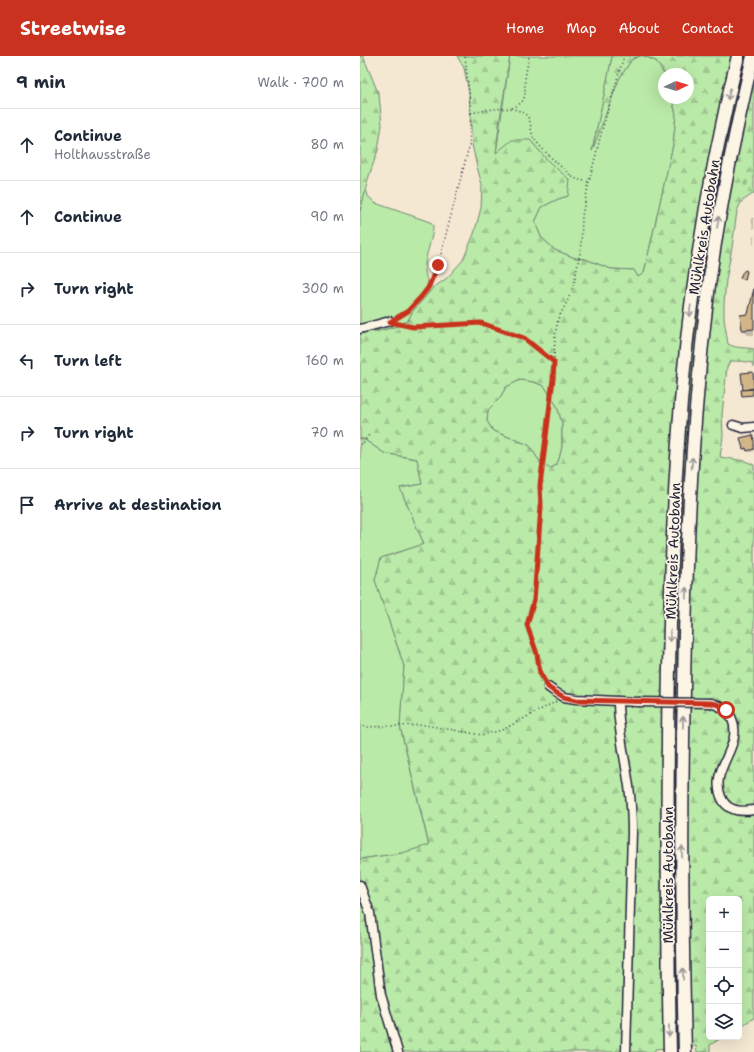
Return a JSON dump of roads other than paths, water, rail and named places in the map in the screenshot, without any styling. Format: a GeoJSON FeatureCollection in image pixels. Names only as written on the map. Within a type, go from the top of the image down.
{"type":"FeatureCollection","features":[{"type":"Feature","properties":{"kind":"highway","name":"Mühlkreis Autobahn"},"geometry":{"type":"LineString","coordinates":[[670,1052],[667,897],[668,703],[672,549],[678,448],[686,347],[706,204],[718,140],[738,56]]}},
{"type":"Feature","properties":{"kind":"highway","name":"Mühlkreis Autobahn"},"geometry":{"type":"LineString","coordinates":[[685,1052],[682,892],[683,743],[687,565],[691,470],[700,362],[712,261],[739,114],[753,56]]}},
{"type":"Feature","properties":{"kind":"highway"},"geometry":{"type":"LineString","coordinates":[[684,1013],[691,1052]]}},
{"type":"Feature","properties":{"kind":"street"},"geometry":{"type":"LineString","coordinates":[[360,329],[390,322]]}},
{"type":"Feature","properties":{"kind":"street"},"geometry":{"type":"LineString","coordinates":[[733,425],[743,428],[754,427]]}},
{"type":"Feature","properties":{"kind":"street"},"geometry":{"type":"LineString","coordinates":[[548,687],[564,697],[576,700],[711,703],[719,705],[732,717],[734,725],[733,742],[719,777],[718,786],[720,795],[723,802],[731,809],[742,811],[754,810]]}},
{"type":"Feature","properties":{"kind":"street"},"geometry":{"type":"LineString","coordinates":[[618,701],[618,721],[632,809],[626,1052]]}},
{"type":"Feature","properties":{"kind":"street"},"geometry":{"type":"LineString","coordinates":[[360,884],[370,913],[381,995],[398,1052]]}}]}
